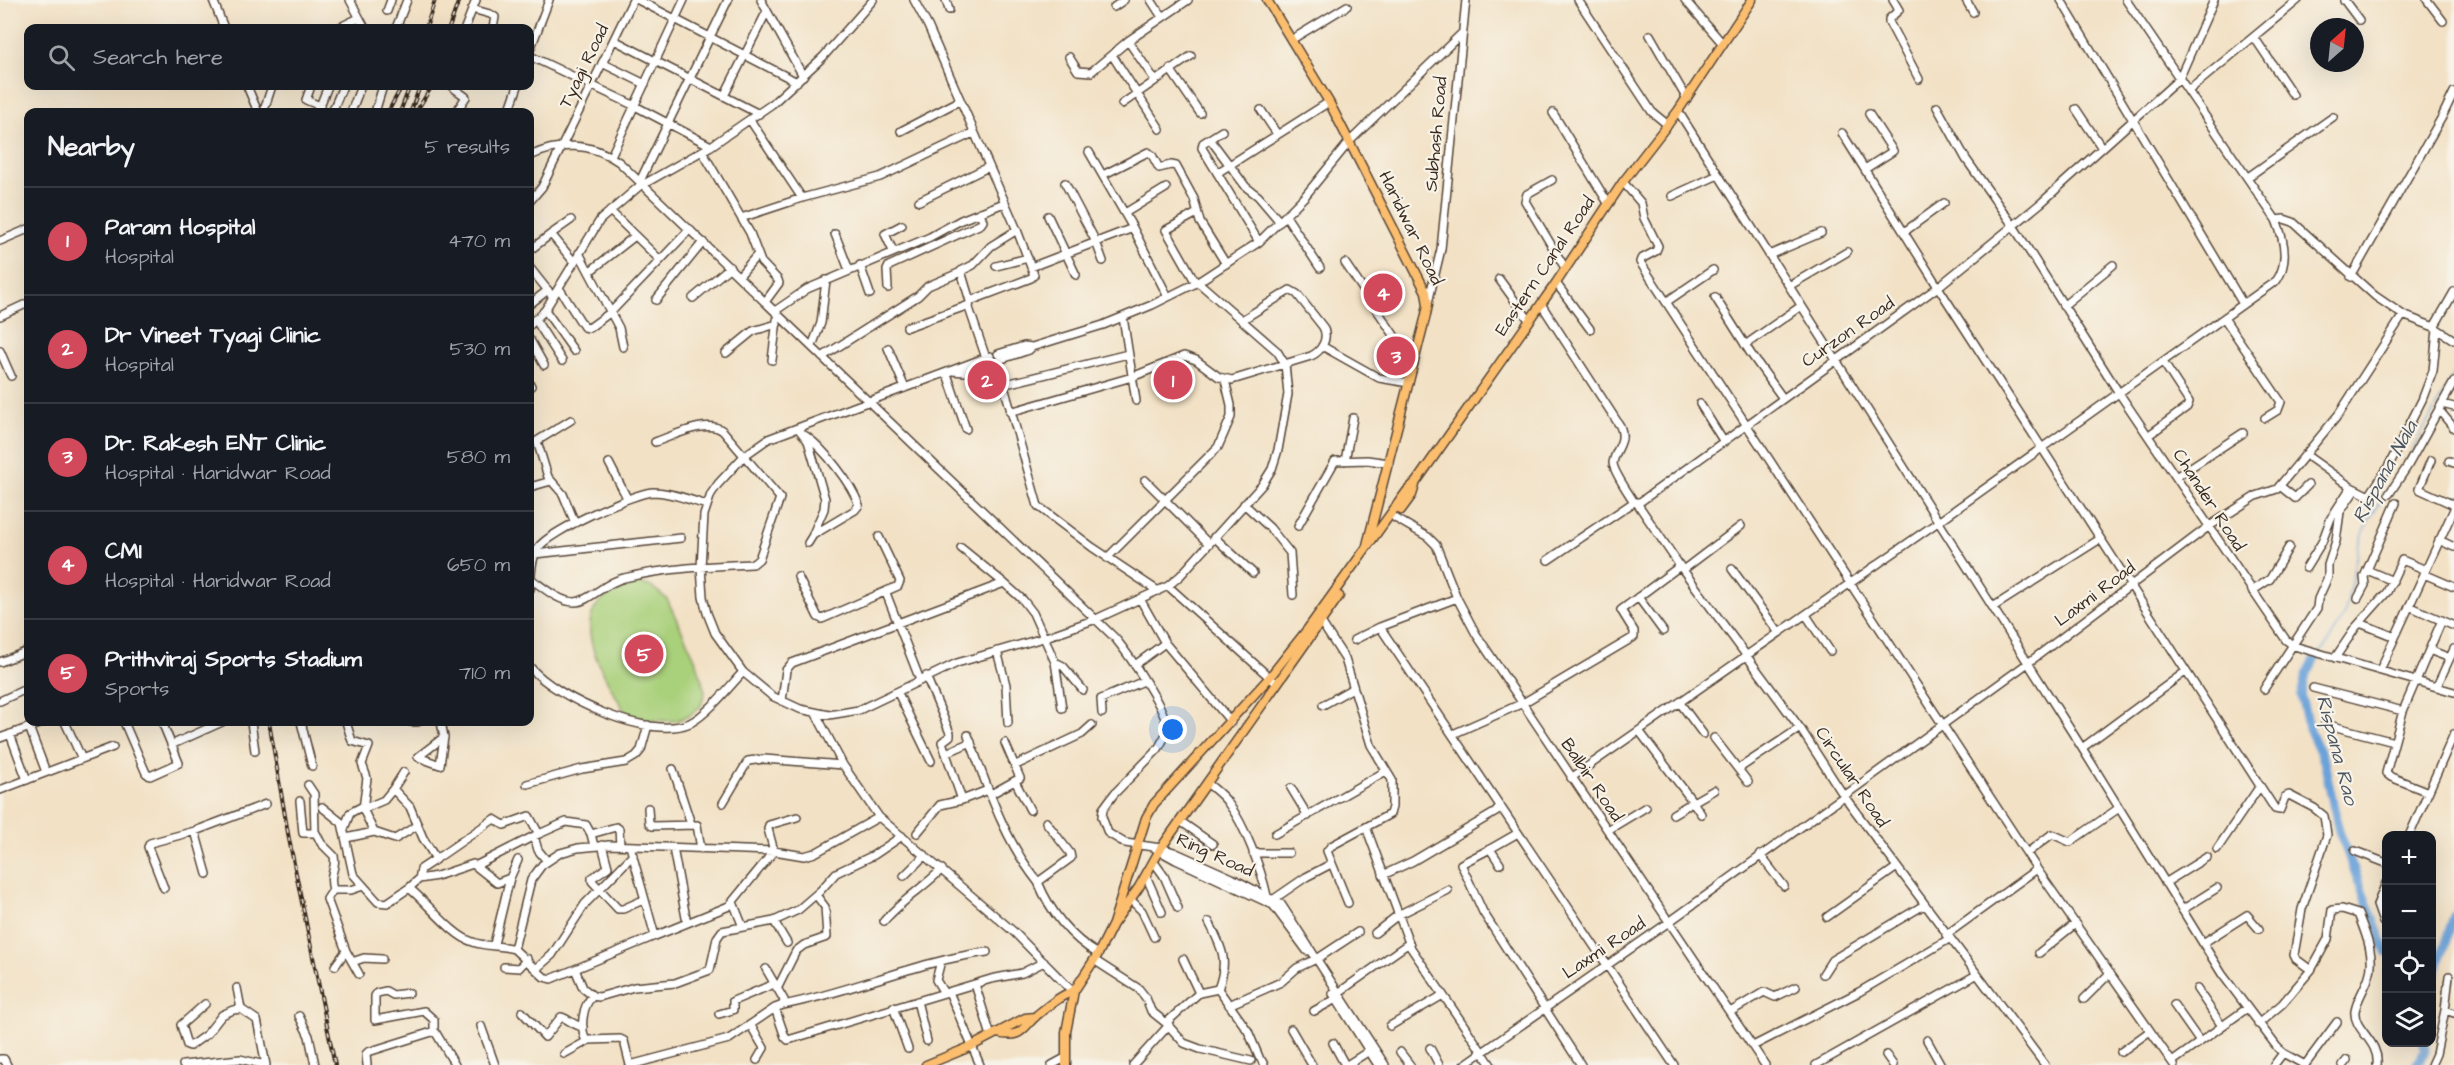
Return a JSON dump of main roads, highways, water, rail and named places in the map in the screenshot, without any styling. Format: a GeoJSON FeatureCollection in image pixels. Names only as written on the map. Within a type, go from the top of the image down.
{"type":"FeatureCollection","features":[{"type":"Feature","properties":{"kind":"main road","name":"Haridwar Road"},"geometry":{"type":"LineString","coordinates":[[1267,0],[1350,141],[1422,282],[1428,305],[1368,552],[1272,681]]}},
{"type":"Feature","properties":{"kind":"main road","name":"Eastern Canal Road"},"geometry":{"type":"LineString","coordinates":[[1368,552],[1407,491],[1416,482],[1556,283],[1608,203],[1687,99],[1752,0]]}},
{"type":"Feature","properties":{"kind":"main road"},"geometry":{"type":"LineString","coordinates":[[1368,552],[1412,495],[1416,482]]}},
{"type":"Feature","properties":{"kind":"main road"},"geometry":{"type":"LineString","coordinates":[[1113,924],[1146,818],[1154,804],[1272,681]]}},
{"type":"Feature","properties":{"kind":"main road"},"geometry":{"type":"LineString","coordinates":[[928,1065],[994,1034],[1014,1035],[1023,1031],[1035,1017],[1073,991],[1096,957],[1113,924],[1146,876],[1158,849],[1207,783],[1272,681]]}},
{"type":"Feature","properties":{"kind":"main road"},"geometry":{"type":"LineString","coordinates":[[1065,1061],[1066,1032],[1073,991]]}},
{"type":"Feature","properties":{"kind":"waterway","name":"Rispana Nala"},"geometry":{"type":"LineString","coordinates":[[2407,460],[2454,374]]}},
{"type":"Feature","properties":{"kind":"waterway","name":"Rispana Nala"},"geometry":{"type":"LineString","coordinates":[[2321,652],[2345,612],[2358,548],[2369,519],[2386,495]]}},
{"type":"Feature","properties":{"kind":"waterway","name":"Rispana Rao"},"geometry":{"type":"LineString","coordinates":[[2316,657],[2306,675],[2301,696],[2308,726],[2324,761],[2339,831],[2382,943]]}},
{"type":"Feature","properties":{"kind":"waterway"},"geometry":{"type":"LineString","coordinates":[[2436,969],[2454,916]]}},
{"type":"Feature","properties":{"kind":"waterway"},"geometry":{"type":"LineString","coordinates":[[2417,1065],[2424,1047]]}},
{"type":"Feature","properties":{"kind":"railway"},"geometry":{"type":"LineString","coordinates":[[427,24],[435,0]]}},
{"type":"Feature","properties":{"kind":"railway"},"geometry":{"type":"LineString","coordinates":[[450,24],[459,0]]}},
{"type":"Feature","properties":{"kind":"railway"},"geometry":{"type":"LineString","coordinates":[[390,108],[400,90]]}},
{"type":"Feature","properties":{"kind":"railway"},"geometry":{"type":"LineString","coordinates":[[402,108],[408,90]]}},
{"type":"Feature","properties":{"kind":"railway"},"geometry":{"type":"LineString","coordinates":[[412,108],[419,90]]}},
{"type":"Feature","properties":{"kind":"railway"},"geometry":{"type":"LineString","coordinates":[[418,108],[430,90]]}},
{"type":"Feature","properties":{"kind":"railway"},"geometry":{"type":"LineString","coordinates":[[270,726],[289,839],[335,1065]]}},
{"type":"Feature","properties":{"kind":"place","name":"CMI"},"geometry":{"type":"Point","coordinates":[1383,293]}},
{"type":"Feature","properties":{"kind":"place","name":"Dr. Rakesh ENT Clinic"},"geometry":{"type":"Point","coordinates":[1396,356]}},
{"type":"Feature","properties":{"kind":"place","name":"Dr Vineet Tyagi Clinic"},"geometry":{"type":"Point","coordinates":[987,380]}},
{"type":"Feature","properties":{"kind":"place","name":"Param Hospital"},"geometry":{"type":"Point","coordinates":[1173,380]}},
{"type":"Feature","properties":{"kind":"place","name":"Prithviraj Sports Stadium"},"geometry":{"type":"Point","coordinates":[644,654]}}]}
